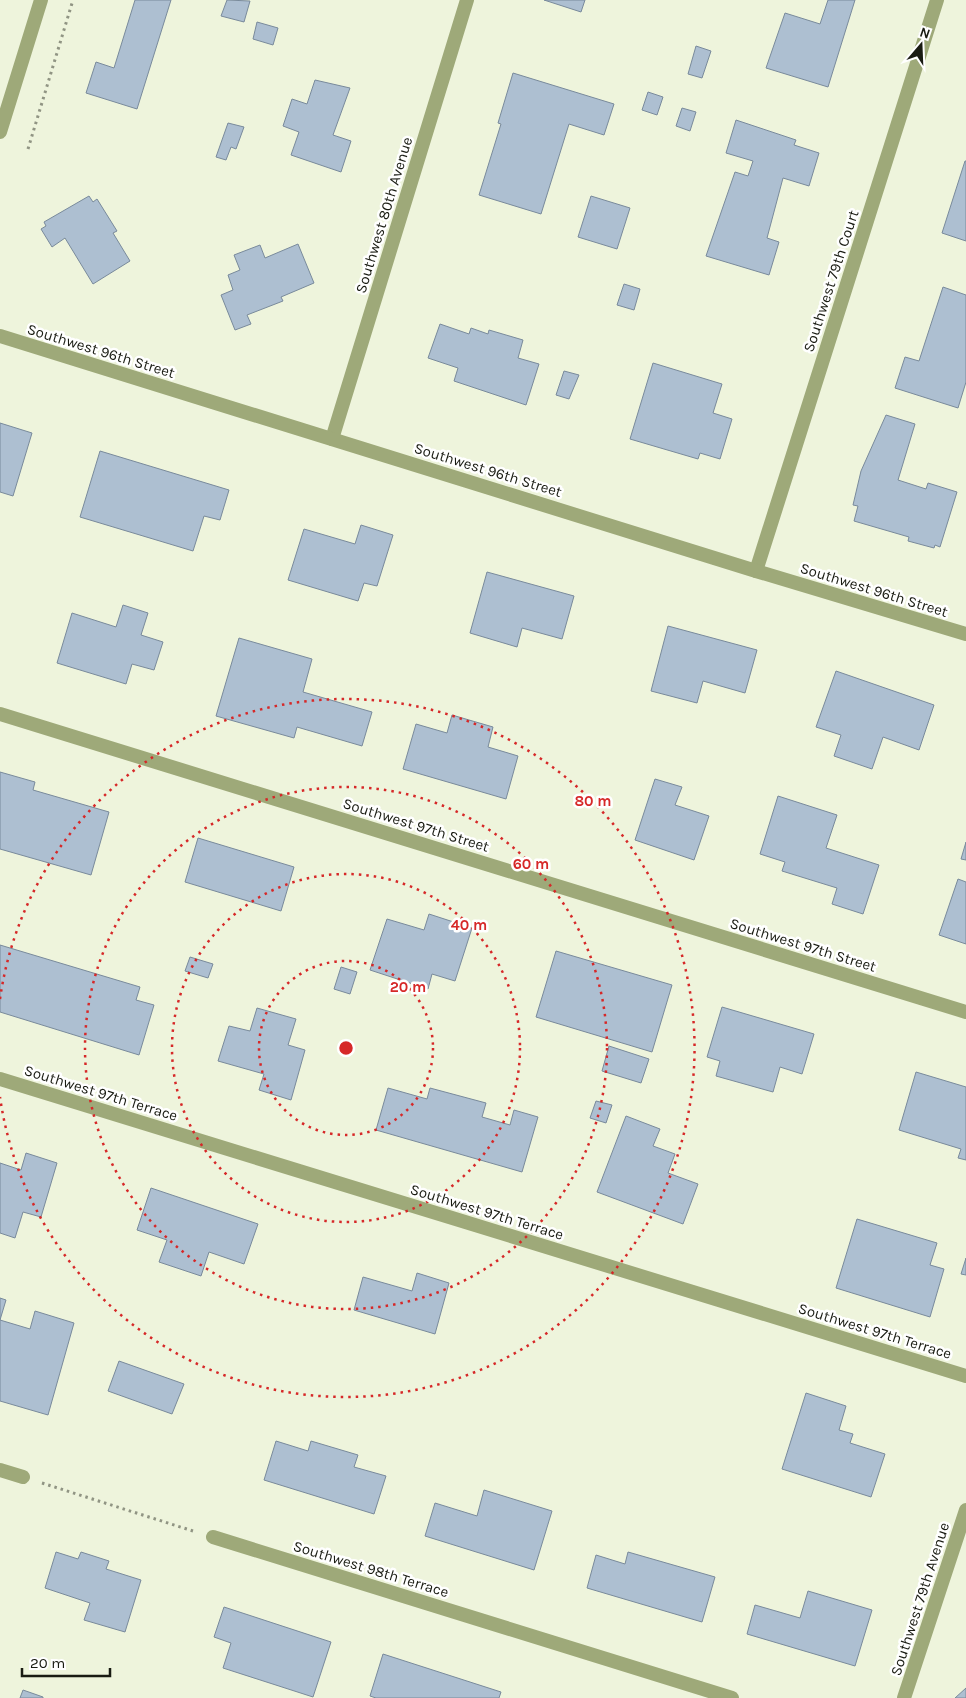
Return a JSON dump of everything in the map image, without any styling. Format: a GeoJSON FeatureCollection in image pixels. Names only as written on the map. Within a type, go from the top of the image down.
{"type":"FeatureCollection","features":[{"type":"Feature","properties":{"kind":"street"},"geometry":{"type":"LineString","coordinates":[[0,132],[41,0]]}},
{"type":"Feature","properties":{"kind":"street","name":"Southwest 80th Avenue"},"geometry":{"type":"LineString","coordinates":[[332,439],[467,0]]}},
{"type":"Feature","properties":{"kind":"street","name":"Southwest 79th Court"},"geometry":{"type":"LineString","coordinates":[[756,571],[937,0]]}},
{"type":"Feature","properties":{"kind":"street","name":"Southwest 96th Street"},"geometry":{"type":"LineString","coordinates":[[0,336],[756,571],[966,634]]}},
{"type":"Feature","properties":{"kind":"street","name":"Southwest 97th Street"},"geometry":{"type":"LineString","coordinates":[[0,714],[966,1012]]}},
{"type":"Feature","properties":{"kind":"street","name":"Southwest 97th Terrace"},"geometry":{"type":"LineString","coordinates":[[0,1078],[966,1376]]}},
{"type":"Feature","properties":{"kind":"street"},"geometry":{"type":"LineString","coordinates":[[0,1470],[22,1477]]}},
{"type":"Feature","properties":{"kind":"street","name":"Southwest 79th Avenue"},"geometry":{"type":"LineString","coordinates":[[904,1698],[962,1536],[966,1510]]}},
{"type":"Feature","properties":{"kind":"street","name":"Southwest 98th Terrace"},"geometry":{"type":"LineString","coordinates":[[213,1537],[732,1698]]}},
{"type":"Feature","properties":{"kind":"path"},"geometry":{"type":"LineString","coordinates":[[28,149],[73,0]]}},
{"type":"Feature","properties":{"kind":"path"},"geometry":{"type":"LineString","coordinates":[[22,1477],[213,1537]]}},
{"type":"Feature","properties":{"kind":"building"},"geometry":{"type":"Polygon","coordinates":[[[135,0],[171,0],[137,109],[86,93],[96,62],[114,68],[135,0]]]}},
{"type":"Feature","properties":{"kind":"building"},"geometry":{"type":"Polygon","coordinates":[[[227,0],[250,1],[244,22],[221,16],[227,0]]]}},
{"type":"Feature","properties":{"kind":"building"},"geometry":{"type":"Polygon","coordinates":[[[544,0],[585,0],[581,12],[544,0]]]}},
{"type":"Feature","properties":{"kind":"building"},"geometry":{"type":"Polygon","coordinates":[[[828,0],[855,0],[828,87],[766,68],[785,13],[820,24],[828,0]]]}},
{"type":"Feature","properties":{"kind":"building"},"geometry":{"type":"Polygon","coordinates":[[[257,22],[278,28],[273,45],[253,39],[257,22]]]}},
{"type":"Feature","properties":{"kind":"building"},"geometry":{"type":"Polygon","coordinates":[[[696,46],[711,51],[702,78],[688,74],[696,46]]]}},
{"type":"Feature","properties":{"kind":"building"},"geometry":{"type":"Polygon","coordinates":[[[513,73],[614,104],[604,135],[569,124],[541,214],[479,195],[501,124],[498,123],[513,73]]]}},
{"type":"Feature","properties":{"kind":"building"},"geometry":{"type":"Polygon","coordinates":[[[315,80],[350,88],[333,135],[351,141],[341,172],[291,155],[299,132],[283,126],[292,99],[307,104],[315,80]]]}},
{"type":"Feature","properties":{"kind":"building"},"geometry":{"type":"Polygon","coordinates":[[[648,92],[663,97],[657,115],[642,110],[648,92]]]}},
{"type":"Feature","properties":{"kind":"building"},"geometry":{"type":"Polygon","coordinates":[[[682,108],[696,112],[690,131],[676,126],[682,108]]]}},
{"type":"Feature","properties":{"kind":"building"},"geometry":{"type":"Polygon","coordinates":[[[736,120],[796,140],[794,145],[819,153],[809,186],[783,178],[767,238],[779,242],[769,275],[706,256],[735,172],[748,176],[753,161],[726,153],[736,120]]]}},
{"type":"Feature","properties":{"kind":"building"},"geometry":{"type":"Polygon","coordinates":[[[228,123],[244,127],[236,149],[231,147],[226,160],[216,157],[228,123]]]}},
{"type":"Feature","properties":{"kind":"building"},"geometry":{"type":"Polygon","coordinates":[[[966,161],[966,241],[942,233],[966,161]]]}},
{"type":"Feature","properties":{"kind":"building"},"geometry":{"type":"Polygon","coordinates":[[[89,196],[93,202],[97,199],[117,231],[113,233],[130,261],[93,284],[65,238],[52,247],[41,229],[46,226],[44,222],[89,196]]]}},
{"type":"Feature","properties":{"kind":"building"},"geometry":{"type":"Polygon","coordinates":[[[591,196],[630,208],[617,249],[578,237],[591,196]]]}},
{"type":"Feature","properties":{"kind":"building"},"geometry":{"type":"Polygon","coordinates":[[[298,244],[314,283],[281,297],[283,301],[247,315],[251,324],[235,330],[221,295],[233,290],[228,275],[240,270],[234,255],[260,245],[265,258],[298,244]]]}},
{"type":"Feature","properties":{"kind":"building"},"geometry":{"type":"Polygon","coordinates":[[[624,284],[640,289],[634,310],[617,305],[624,284]]]}},
{"type":"Feature","properties":{"kind":"building"},"geometry":{"type":"Polygon","coordinates":[[[943,287],[966,295],[966,382],[958,408],[895,388],[905,357],[919,361],[943,287]]]}},
{"type":"Feature","properties":{"kind":"building"},"geometry":{"type":"Polygon","coordinates":[[[440,324],[469,334],[471,328],[488,334],[489,330],[523,340],[518,358],[539,364],[526,405],[454,381],[458,368],[428,358],[440,324]]]}},
{"type":"Feature","properties":{"kind":"building"},"geometry":{"type":"Polygon","coordinates":[[[653,363],[722,384],[713,413],[732,419],[720,459],[700,453],[698,459],[630,439],[653,363]]]}},
{"type":"Feature","properties":{"kind":"building"},"geometry":{"type":"Polygon","coordinates":[[[564,371],[579,375],[569,399],[556,395],[564,371]]]}},
{"type":"Feature","properties":{"kind":"building"},"geometry":{"type":"Polygon","coordinates":[[[886,415],[915,424],[898,480],[926,489],[928,483],[957,492],[940,547],[935,545],[934,548],[908,541],[909,537],[854,521],[858,506],[853,505],[861,471],[886,415]]]}},
{"type":"Feature","properties":{"kind":"building"},"geometry":{"type":"Polygon","coordinates":[[[0,423],[32,433],[13,496],[0,492],[0,423]]]}},
{"type":"Feature","properties":{"kind":"building"},"geometry":{"type":"Polygon","coordinates":[[[100,451],[229,490],[220,520],[204,516],[193,551],[80,517],[100,451]]]}},
{"type":"Feature","properties":{"kind":"building"},"geometry":{"type":"Polygon","coordinates":[[[361,525],[393,535],[377,586],[364,583],[358,601],[288,580],[304,529],[355,544],[361,525]]]}},
{"type":"Feature","properties":{"kind":"building"},"geometry":{"type":"Polygon","coordinates":[[[487,572],[574,596],[562,639],[522,628],[517,647],[470,633],[487,572]]]}},
{"type":"Feature","properties":{"kind":"building"},"geometry":{"type":"Polygon","coordinates":[[[123,605],[148,613],[141,635],[163,642],[154,670],[132,664],[126,684],[57,663],[72,613],[116,627],[123,605]]]}},
{"type":"Feature","properties":{"kind":"building"},"geometry":{"type":"Polygon","coordinates":[[[668,626],[757,650],[745,693],[703,681],[697,703],[651,691],[668,626]]]}},
{"type":"Feature","properties":{"kind":"building"},"geometry":{"type":"Polygon","coordinates":[[[239,638],[312,659],[303,692],[372,712],[362,746],[297,727],[294,738],[216,716],[239,638]]]}},
{"type":"Feature","properties":{"kind":"building"},"geometry":{"type":"Polygon","coordinates":[[[836,671],[934,705],[919,750],[883,737],[872,769],[834,756],[841,735],[816,727],[836,671]]]}},
{"type":"Feature","properties":{"kind":"building"},"geometry":{"type":"Polygon","coordinates":[[[452,715],[493,727],[488,747],[518,756],[506,799],[403,769],[416,724],[447,733],[452,715]]]}},
{"type":"Feature","properties":{"kind":"building"},"geometry":{"type":"Polygon","coordinates":[[[0,772],[35,782],[33,790],[109,812],[91,875],[0,849],[0,772]]]}},
{"type":"Feature","properties":{"kind":"building"},"geometry":{"type":"Polygon","coordinates":[[[655,779],[682,787],[675,805],[709,816],[694,860],[635,840],[655,779]]]}},
{"type":"Feature","properties":{"kind":"building"},"geometry":{"type":"Polygon","coordinates":[[[778,796],[837,815],[826,848],[879,865],[863,914],[832,904],[837,888],[782,871],[785,862],[760,854],[778,796]]]}},
{"type":"Feature","properties":{"kind":"building"},"geometry":{"type":"Polygon","coordinates":[[[198,838],[294,867],[281,911],[185,882],[198,838]]]}},
{"type":"Feature","properties":{"kind":"building"},"geometry":{"type":"Polygon","coordinates":[[[966,842],[966,860],[961,859],[966,842]]]}},
{"type":"Feature","properties":{"kind":"building"},"geometry":{"type":"Polygon","coordinates":[[[958,879],[966,882],[966,944],[939,935],[958,879]]]}},
{"type":"Feature","properties":{"kind":"building"},"geometry":{"type":"Polygon","coordinates":[[[429,914],[472,928],[455,981],[432,974],[428,989],[370,970],[387,919],[424,930],[429,914]]]}},
{"type":"Feature","properties":{"kind":"building"},"geometry":{"type":"Polygon","coordinates":[[[0,945],[140,987],[136,1000],[154,1005],[139,1055],[0,1012],[0,945]]]}},
{"type":"Feature","properties":{"kind":"building"},"geometry":{"type":"Polygon","coordinates":[[[556,951],[672,985],[652,1052],[536,1017],[556,951]]]}},
{"type":"Feature","properties":{"kind":"building"},"geometry":{"type":"Polygon","coordinates":[[[190,957],[213,964],[208,978],[185,971],[190,957]]]}},
{"type":"Feature","properties":{"kind":"building"},"geometry":{"type":"Polygon","coordinates":[[[341,967],[357,972],[350,994],[334,989],[341,967]]]}},
{"type":"Feature","properties":{"kind":"building"},"geometry":{"type":"Polygon","coordinates":[[[722,1007],[814,1034],[802,1074],[780,1067],[773,1092],[716,1076],[720,1061],[707,1057],[722,1007]]]}},
{"type":"Feature","properties":{"kind":"building"},"geometry":{"type":"Polygon","coordinates":[[[257,1008],[296,1019],[288,1045],[305,1050],[291,1100],[259,1090],[264,1074],[218,1061],[229,1026],[250,1031],[257,1008]]]}},
{"type":"Feature","properties":{"kind":"building"},"geometry":{"type":"Polygon","coordinates":[[[609,1046],[649,1059],[641,1083],[602,1071],[609,1046]]]}},
{"type":"Feature","properties":{"kind":"building"},"geometry":{"type":"Polygon","coordinates":[[[916,1072],[966,1087],[966,1160],[958,1158],[961,1149],[899,1130],[916,1072]]]}},
{"type":"Feature","properties":{"kind":"building"},"geometry":{"type":"Polygon","coordinates":[[[388,1088],[427,1099],[430,1088],[486,1103],[482,1117],[510,1125],[514,1110],[538,1117],[522,1172],[376,1130],[388,1088]]]}},
{"type":"Feature","properties":{"kind":"building"},"geometry":{"type":"Polygon","coordinates":[[[596,1101],[612,1105],[606,1123],[590,1118],[596,1101]]]}},
{"type":"Feature","properties":{"kind":"building"},"geometry":{"type":"Polygon","coordinates":[[[626,1116],[660,1129],[653,1146],[675,1154],[668,1173],[698,1184],[683,1224],[597,1192],[626,1116]]]}},
{"type":"Feature","properties":{"kind":"building"},"geometry":{"type":"Polygon","coordinates":[[[26,1153],[57,1163],[41,1217],[23,1212],[15,1238],[0,1233],[0,1163],[21,1170],[26,1153]]]}},
{"type":"Feature","properties":{"kind":"building"},"geometry":{"type":"Polygon","coordinates":[[[151,1188],[258,1224],[244,1264],[209,1252],[201,1276],[159,1262],[167,1240],[137,1230],[151,1188]]]}},
{"type":"Feature","properties":{"kind":"building"},"geometry":{"type":"Polygon","coordinates":[[[857,1219],[937,1243],[930,1265],[944,1269],[930,1317],[836,1288],[857,1219]]]}},
{"type":"Feature","properties":{"kind":"building"},"geometry":{"type":"Polygon","coordinates":[[[966,1258],[966,1275],[961,1274],[966,1258]]]}},
{"type":"Feature","properties":{"kind":"building"},"geometry":{"type":"Polygon","coordinates":[[[417,1273],[449,1283],[435,1334],[354,1310],[363,1277],[412,1291],[417,1273]]]}},
{"type":"Feature","properties":{"kind":"building"},"geometry":{"type":"Polygon","coordinates":[[[0,1298],[6,1300],[0,1320],[0,1298]]]}},
{"type":"Feature","properties":{"kind":"building"},"geometry":{"type":"Polygon","coordinates":[[[35,1311],[74,1323],[48,1415],[0,1401],[0,1320],[30,1329],[35,1311]]]}},
{"type":"Feature","properties":{"kind":"building"},"geometry":{"type":"Polygon","coordinates":[[[119,1361],[184,1384],[172,1414],[108,1391],[119,1361]]]}},
{"type":"Feature","properties":{"kind":"building"},"geometry":{"type":"Polygon","coordinates":[[[806,1393],[846,1406],[839,1430],[853,1434],[850,1443],[885,1454],[871,1497],[782,1469],[806,1393]]]}},
{"type":"Feature","properties":{"kind":"building"},"geometry":{"type":"Polygon","coordinates":[[[276,1441],[308,1451],[311,1441],[358,1455],[354,1467],[386,1476],[374,1514],[264,1480],[276,1441]]]}},
{"type":"Feature","properties":{"kind":"building"},"geometry":{"type":"Polygon","coordinates":[[[484,1490],[552,1511],[534,1570],[425,1536],[435,1503],[477,1516],[484,1490]]]}},
{"type":"Feature","properties":{"kind":"building"},"geometry":{"type":"Polygon","coordinates":[[[56,1552],[78,1559],[81,1552],[109,1561],[106,1569],[141,1580],[125,1632],[84,1620],[90,1603],[45,1588],[56,1552]]]}},
{"type":"Feature","properties":{"kind":"building"},"geometry":{"type":"Polygon","coordinates":[[[628,1552],[715,1577],[702,1622],[587,1588],[596,1555],[625,1564],[628,1552]]]}},
{"type":"Feature","properties":{"kind":"building"},"geometry":{"type":"Polygon","coordinates":[[[808,1591],[872,1610],[855,1666],[747,1634],[755,1605],[800,1618],[808,1591]]]}},
{"type":"Feature","properties":{"kind":"building"},"geometry":{"type":"Polygon","coordinates":[[[224,1607],[331,1642],[313,1697],[223,1668],[231,1643],[214,1637],[224,1607]]]}},
{"type":"Feature","properties":{"kind":"building"},"geometry":{"type":"Polygon","coordinates":[[[383,1654],[501,1692],[499,1698],[376,1698],[370,1696],[383,1654]]]}},
{"type":"Feature","properties":{"kind":"building"},"geometry":{"type":"Polygon","coordinates":[[[966,1688],[966,1698],[955,1698],[966,1688]]]}},
{"type":"Feature","properties":{"kind":"building"},"geometry":{"type":"Polygon","coordinates":[[[23,1690],[43,1697],[43,1698],[20,1698],[23,1690]]]}}]}
